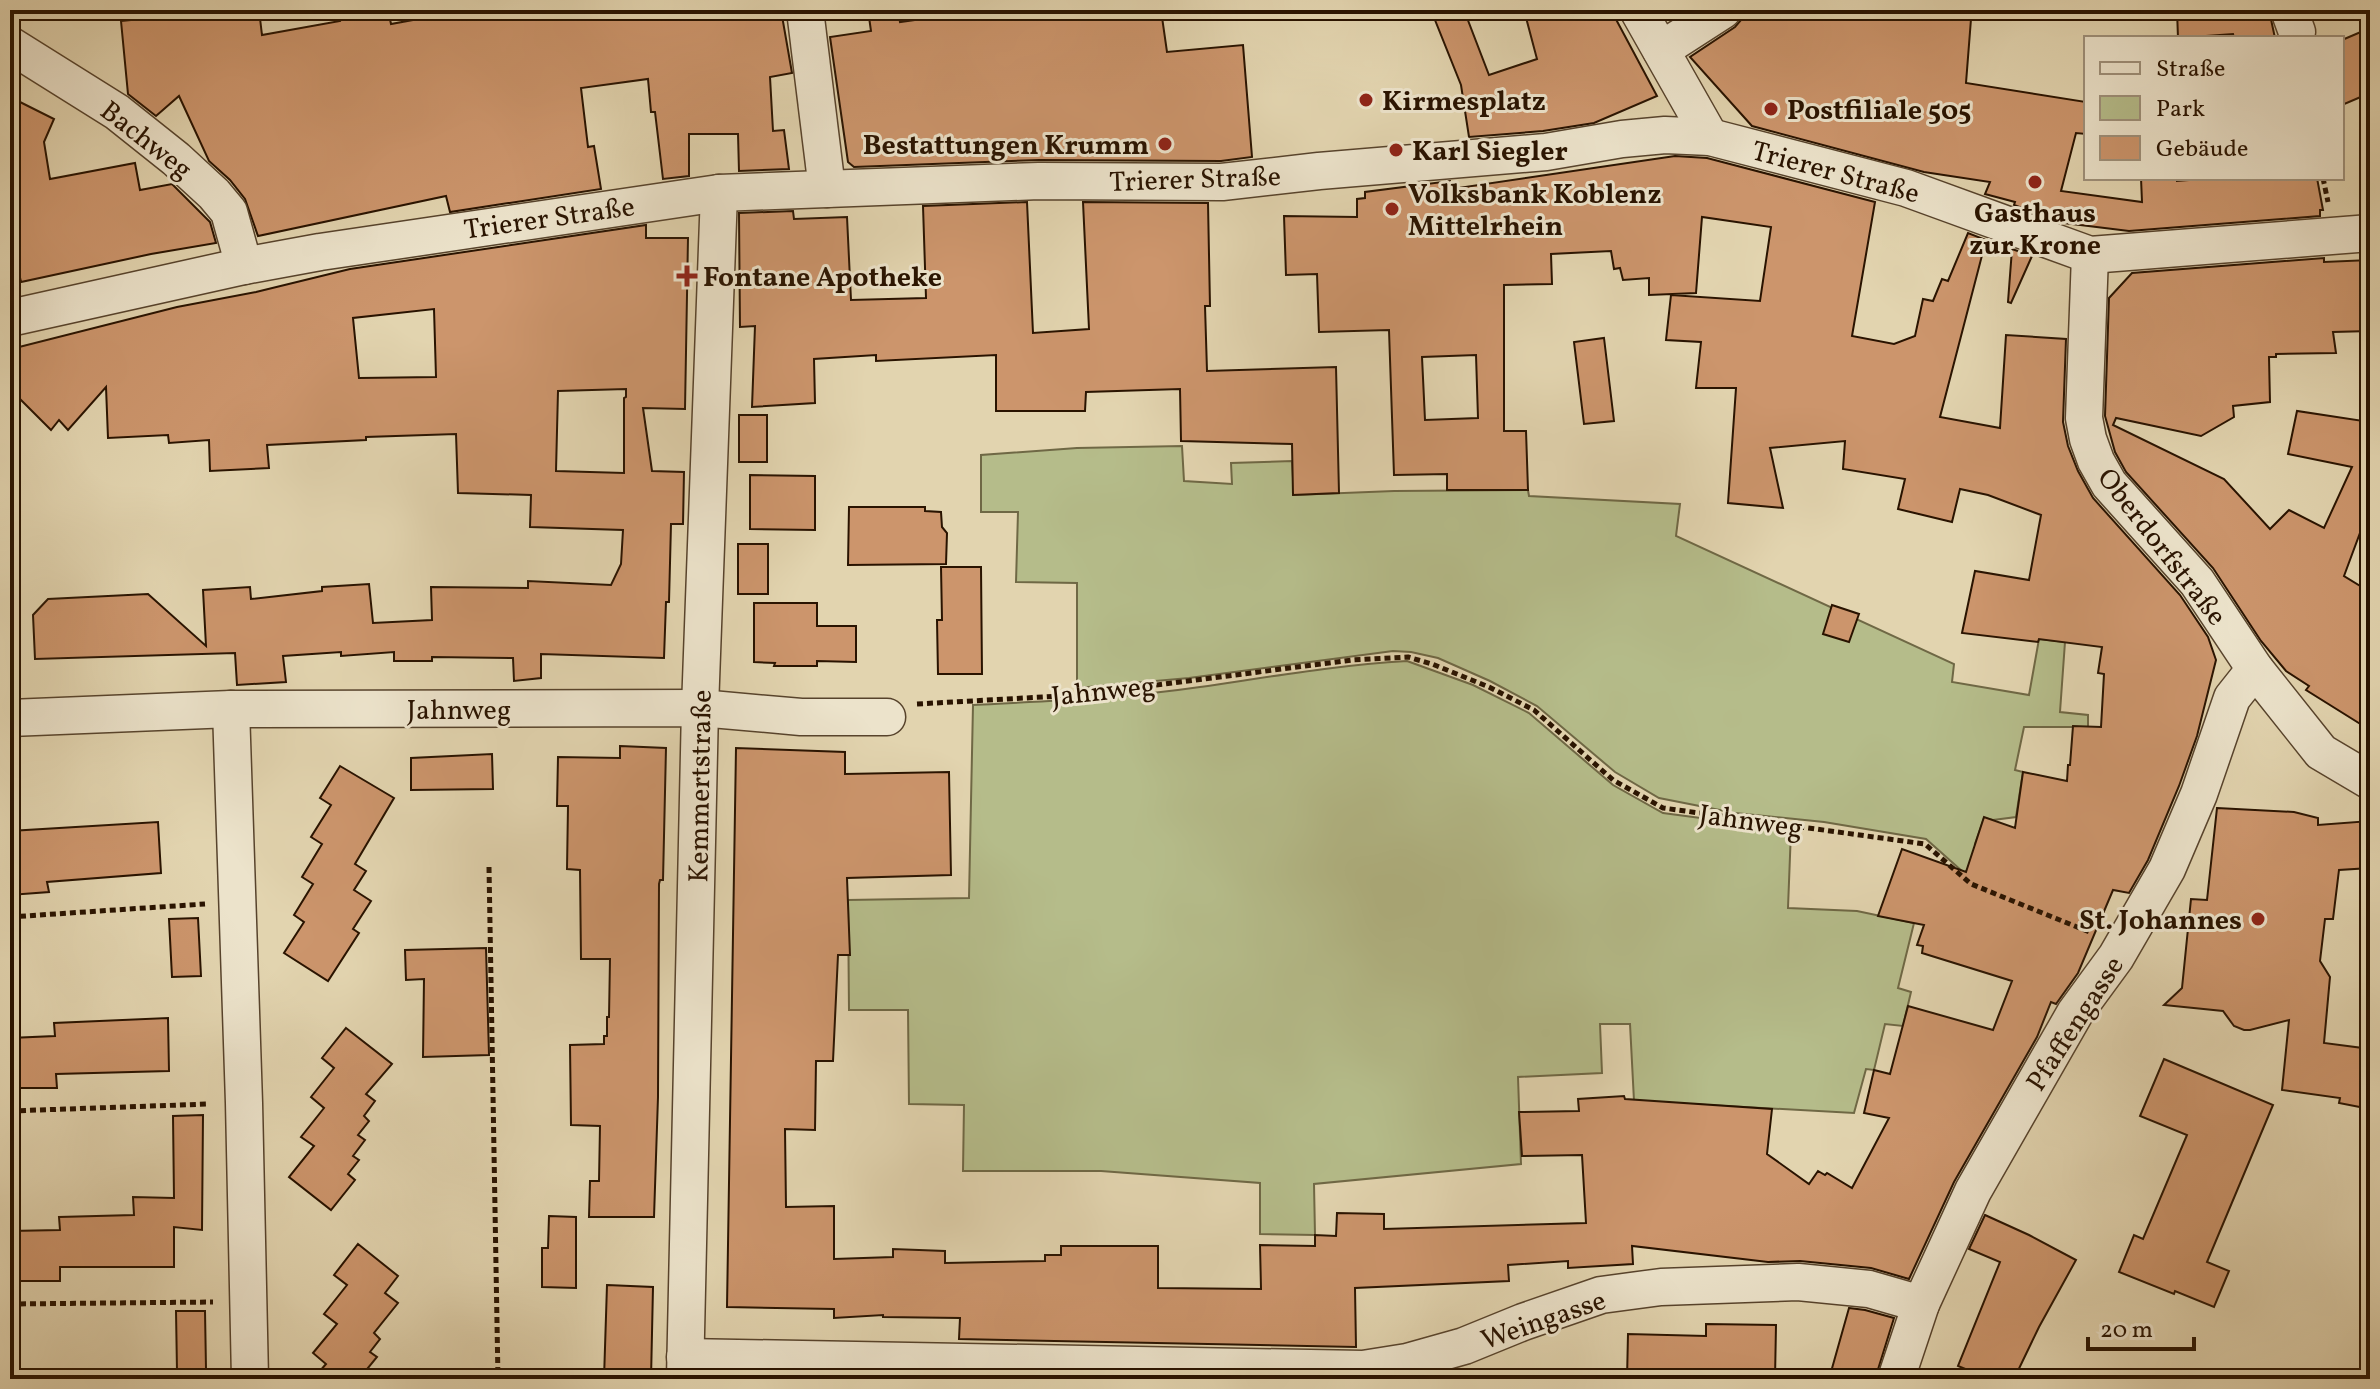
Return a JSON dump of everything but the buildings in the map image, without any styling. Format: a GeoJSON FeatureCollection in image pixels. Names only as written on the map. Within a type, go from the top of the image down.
{"type":"FeatureCollection","features":[{"type":"Feature","properties":{"kind":"street"},"geometry":{"type":"LineString","coordinates":[[805,10],[827,189]]}},
{"type":"Feature","properties":{"kind":"street"},"geometry":{"type":"LineString","coordinates":[[1638,10],[1710,137]]}},
{"type":"Feature","properties":{"kind":"street"},"geometry":{"type":"LineString","coordinates":[[1661,50],[1723,10]]}},
{"type":"Feature","properties":{"kind":"street","name":"Bachweg"},"geometry":{"type":"LineString","coordinates":[[10,45],[117,112],[214,194],[229,212],[244,266]]}},
{"type":"Feature","properties":{"kind":"street","name":"Trierer Straße"},"geometry":{"type":"LineString","coordinates":[[10,318],[244,266],[719,193],[1039,181],[1222,182],[1546,152],[1665,135],[1710,137],[1906,188],[2090,255],[2370,233]]}},
{"type":"Feature","properties":{"kind":"street","name":"Kemmertstraße"},"geometry":{"type":"LineString","coordinates":[[685,1368],[700,708],[719,193]]}},
{"type":"Feature","properties":{"kind":"street","name":"Oberdorfstraße"},"geometry":{"type":"LineString","coordinates":[[2090,255],[2084,418],[2096,461],[2109,484],[2197,582],[2255,669],[2321,752],[2370,781]]}},
{"type":"Feature","properties":{"kind":"street","name":"Pfaffengasse"},"geometry":{"type":"LineString","coordinates":[[1896,1379],[1921,1304],[1973,1191],[2075,1013],[2124,946],[2172,856],[2199,794],[2232,698],[2255,669]]}},
{"type":"Feature","properties":{"kind":"street","name":"Jahnweg"},"geometry":{"type":"LineString","coordinates":[[10,718],[231,709],[700,708],[801,717],[887,717]]}},
{"type":"Feature","properties":{"kind":"street"},"geometry":{"type":"LineString","coordinates":[[231,709],[250,1379]]}},
{"type":"Feature","properties":{"kind":"street","name":"Weingasse"},"geometry":{"type":"LineString","coordinates":[[685,1368],[1363,1369],[1407,1362],[1464,1346],[1601,1295],[1661,1287],[1798,1282],[1869,1289],[1921,1304]]}},
{"type":"Feature","properties":{"kind":"path","name":"Jahnweg"},"geometry":{"type":"LineString","coordinates":[[887,717],[912,704],[1079,695],[1352,660],[1408,657],[1475,681],[1534,710],[1613,780],[1663,808],[1925,844],[1983,891],[2124,946]]}},
{"type":"Feature","properties":{"kind":"path"},"geometry":{"type":"LineString","coordinates":[[489,867],[498,1379]]}},
{"type":"Feature","properties":{"kind":"path"},"geometry":{"type":"LineString","coordinates":[[10,917],[238,902]]}},
{"type":"Feature","properties":{"kind":"path"},"geometry":{"type":"LineString","coordinates":[[10,1111],[244,1103]]}},
{"type":"Feature","properties":{"kind":"path"},"geometry":{"type":"LineString","coordinates":[[10,1304],[250,1301]]}},
{"type":"Feature","properties":{"kind":"green space"},"geometry":{"type":"Polygon","coordinates":[[[1182,446],[1184,481],[1232,484],[1231,463],[1292,461],[1294,495],[1528,490],[1529,496],[1680,504],[1676,536],[1954,664],[1952,682],[2029,695],[2039,639],[2065,642],[2060,712],[2088,715],[2088,727],[2024,727],[2015,770],[2023,772],[2016,817],[1984,818],[1975,844],[1984,848],[1972,880],[1926,839],[1824,822],[1735,813],[1659,798],[1615,772],[1537,706],[1438,658],[1411,652],[1393,651],[1189,678],[1077,688],[1077,583],[1016,582],[1018,512],[981,512],[981,455],[1077,448],[1182,446]]]}},
{"type":"Feature","properties":{"kind":"green space"},"geometry":{"type":"Polygon","coordinates":[[[1407,661],[1473,685],[1529,713],[1613,785],[1663,813],[1791,830],[1788,908],[1857,911],[1914,923],[1898,988],[1911,992],[1903,1026],[1885,1024],[1874,1070],[1866,1069],[1854,1113],[1634,1101],[1630,1024],[1600,1024],[1602,1073],[1518,1077],[1521,1164],[1314,1184],[1315,1235],[1260,1234],[1260,1183],[1101,1171],[963,1171],[964,1105],[909,1104],[908,1010],[849,1010],[848,900],[969,898],[973,705],[1144,694],[1329,668],[1407,661]]]}},
{"type":"Feature","properties":{"kind":"place","name":"Kirmesplatz"},"geometry":{"type":"Point","coordinates":[1366,100]}},
{"type":"Feature","properties":{"kind":"place","name":"Postfiliale 505"},"geometry":{"type":"Point","coordinates":[1771,109]}},
{"type":"Feature","properties":{"kind":"place","name":"Bestattungen Krumm"},"geometry":{"type":"Point","coordinates":[1165,144]}},
{"type":"Feature","properties":{"kind":"place","name":"Karl Siegler"},"geometry":{"type":"Point","coordinates":[1396,150]}},
{"type":"Feature","properties":{"kind":"place","name":"Gasthaus zur Krone"},"geometry":{"type":"Point","coordinates":[2035,182]}},
{"type":"Feature","properties":{"kind":"place","name":"Volksbank Koblenz Mittelrhein"},"geometry":{"type":"Point","coordinates":[1392,209]}},
{"type":"Feature","properties":{"kind":"place","name":"Fontane Apotheke"},"geometry":{"type":"Point","coordinates":[687,276]}},
{"type":"Feature","properties":{"kind":"place","name":"St. Johannes"},"geometry":{"type":"Point","coordinates":[2258,919]}}]}
